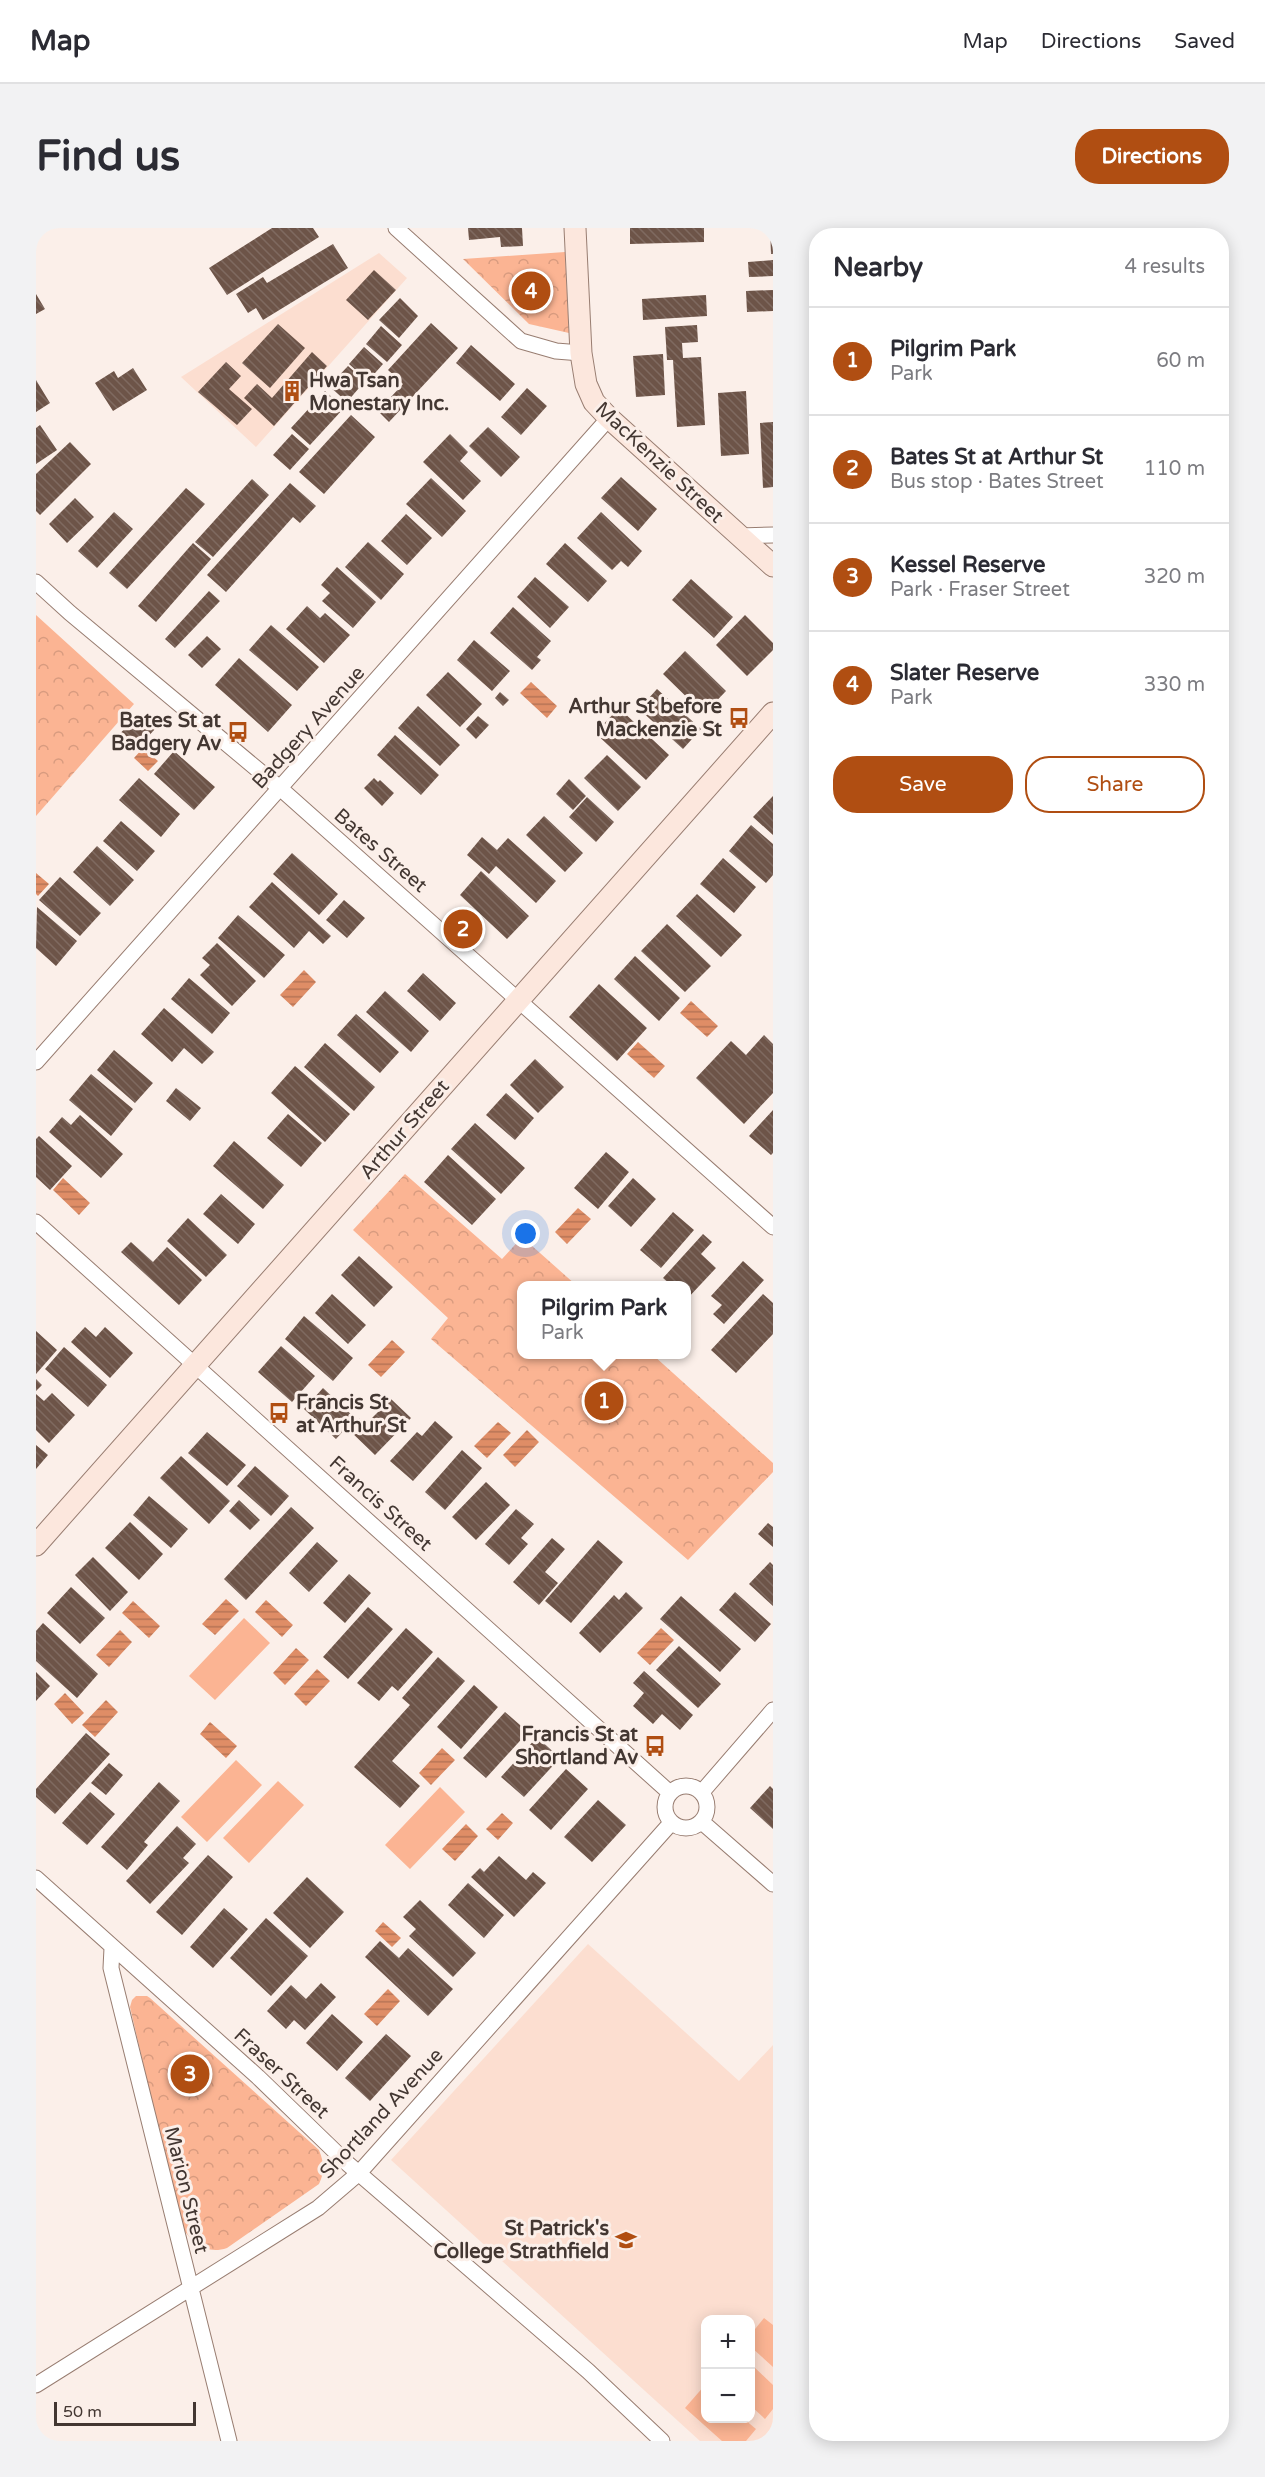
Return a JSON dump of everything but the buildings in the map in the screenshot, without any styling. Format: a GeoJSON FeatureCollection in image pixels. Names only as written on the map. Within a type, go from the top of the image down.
{"type":"FeatureCollection","features":[{"type":"Feature","properties":{"kind":"main road","name":"MacKenzie Street"},"geometry":{"type":"LineString","coordinates":[[575,228],[581,353],[589,394],[609,418],[773,566]]}},
{"type":"Feature","properties":{"kind":"main road","name":"Arthur Street"},"geometry":{"type":"LineString","coordinates":[[36,1545],[773,713]]}},
{"type":"Feature","properties":{"kind":"street"},"geometry":{"type":"LineString","coordinates":[[396,228],[521,341],[556,351],[581,353]]}},
{"type":"Feature","properties":{"kind":"street","name":"Badgery Avenue"},"geometry":{"type":"LineString","coordinates":[[36,1062],[609,418]]}},
{"type":"Feature","properties":{"kind":"street"},"geometry":{"type":"LineString","coordinates":[[739,536],[773,535]]}},
{"type":"Feature","properties":{"kind":"street","name":"Bates Street"},"geometry":{"type":"LineString","coordinates":[[36,582],[281,789],[773,1227]]}},
{"type":"Feature","properties":{"kind":"street","name":"Francis Street"},"geometry":{"type":"LineString","coordinates":[[36,1222],[670,1793]]}},
{"type":"Feature","properties":{"kind":"street"},"geometry":{"type":"LineString","coordinates":[[702,1792],[773,1710]]}},
{"type":"Feature","properties":{"kind":"street"},"geometry":{"type":"LineString","coordinates":[[689,1786],[702,1792],[706,1797],[708,1811],[702,1822],[690,1829],[676,1827],[671,1823],[667,1817],[665,1805],[670,1793],[675,1789],[689,1786]]}},
{"type":"Feature","properties":{"kind":"street"},"geometry":{"type":"LineString","coordinates":[[702,1822],[773,1884]]}},
{"type":"Feature","properties":{"kind":"street","name":"Shortland Avenue"},"geometry":{"type":"LineString","coordinates":[[36,2385],[318,2208],[359,2173],[671,1823]]}},
{"type":"Feature","properties":{"kind":"street","name":"Fraser Street"},"geometry":{"type":"LineString","coordinates":[[36,1878],[258,2077],[359,2173],[588,2371],[662,2441]]}},
{"type":"Feature","properties":{"kind":"street","name":"Marion Street"},"geometry":{"type":"LineString","coordinates":[[112,1948],[111,1968],[229,2441]]}},
{"type":"Feature","properties":{"kind":"shaded area","name":"Hwa Tsan Monestary Inc."},"geometry":{"type":"Polygon","coordinates":[[[379,253],[407,278],[256,447],[181,377],[379,253]]]}},
{"type":"Feature","properties":{"kind":"shaded area"},"geometry":{"type":"Polygon","coordinates":[[[531,682],[557,706],[547,718],[520,693],[531,682]]]}},
{"type":"Feature","properties":{"kind":"shaded area"},"geometry":{"type":"Polygon","coordinates":[[[143,748],[158,761],[148,771],[134,758],[143,748]]]}},
{"type":"Feature","properties":{"kind":"shaded area"},"geometry":{"type":"Polygon","coordinates":[[[36,873],[49,884],[38,896],[36,894],[36,873]]]}},
{"type":"Feature","properties":{"kind":"shaded area"},"geometry":{"type":"Polygon","coordinates":[[[304,970],[316,982],[293,1007],[280,995],[304,970]]]}},
{"type":"Feature","properties":{"kind":"shaded area"},"geometry":{"type":"Polygon","coordinates":[[[691,1001],[718,1026],[707,1037],[680,1013],[691,1001]]]}},
{"type":"Feature","properties":{"kind":"shaded area"},"geometry":{"type":"Polygon","coordinates":[[[638,1042],[665,1066],[654,1078],[627,1054],[638,1042]]]}},
{"type":"Feature","properties":{"kind":"shaded area"},"geometry":{"type":"Polygon","coordinates":[[[63,1178],[90,1203],[79,1215],[53,1190],[63,1178]]]}},
{"type":"Feature","properties":{"kind":"shaded area"},"geometry":{"type":"Polygon","coordinates":[[[578,1208],[591,1219],[567,1244],[555,1232],[578,1208]]]}},
{"type":"Feature","properties":{"kind":"shaded area"},"geometry":{"type":"Polygon","coordinates":[[[392,1340],[405,1352],[381,1377],[368,1365],[392,1340]]]}},
{"type":"Feature","properties":{"kind":"shaded area"},"geometry":{"type":"Polygon","coordinates":[[[498,1422],[511,1433],[487,1458],[474,1446],[498,1422]]]}},
{"type":"Feature","properties":{"kind":"shaded area"},"geometry":{"type":"Polygon","coordinates":[[[527,1430],[539,1442],[515,1467],[503,1455],[527,1430]]]}},
{"type":"Feature","properties":{"kind":"shaded area"},"geometry":{"type":"Polygon","coordinates":[[[226,1599],[239,1611],[215,1635],[202,1624],[226,1599]]]}},
{"type":"Feature","properties":{"kind":"shaded area"},"geometry":{"type":"Polygon","coordinates":[[[266,1600],[293,1625],[282,1637],[255,1612],[266,1600]]]}},
{"type":"Feature","properties":{"kind":"shaded area"},"geometry":{"type":"Polygon","coordinates":[[[133,1601],[160,1626],[149,1638],[122,1613],[133,1601]]]}},
{"type":"Feature","properties":{"kind":"shaded area"},"geometry":{"type":"Polygon","coordinates":[[[661,1628],[674,1640],[650,1665],[637,1653],[661,1628]]]}},
{"type":"Feature","properties":{"kind":"shaded area"},"geometry":{"type":"Polygon","coordinates":[[[120,1630],[132,1642],[109,1667],[96,1655],[120,1630]]]}},
{"type":"Feature","properties":{"kind":"shaded area"},"geometry":{"type":"Polygon","coordinates":[[[296,1648],[309,1660],[285,1685],[273,1673],[296,1648]]]}},
{"type":"Feature","properties":{"kind":"shaded area"},"geometry":{"type":"Polygon","coordinates":[[[317,1669],[330,1681],[306,1706],[294,1694],[317,1669]]]}},
{"type":"Feature","properties":{"kind":"shaded area"},"geometry":{"type":"Polygon","coordinates":[[[65,1693],[84,1713],[72,1724],[54,1704],[65,1693]]]}},
{"type":"Feature","properties":{"kind":"shaded area"},"geometry":{"type":"Polygon","coordinates":[[[106,1700],[118,1712],[95,1737],[82,1725],[106,1700]]]}},
{"type":"Feature","properties":{"kind":"shaded area"},"geometry":{"type":"Polygon","coordinates":[[[210,1722],[237,1746],[226,1758],[200,1734],[210,1722]]]}},
{"type":"Feature","properties":{"kind":"shaded area"},"geometry":{"type":"Polygon","coordinates":[[[442,1748],[455,1760],[431,1785],[419,1773],[442,1748]]]}},
{"type":"Feature","properties":{"kind":"shaded area"},"geometry":{"type":"Polygon","coordinates":[[[502,1813],[513,1823],[498,1840],[486,1829],[502,1813]]]}},
{"type":"Feature","properties":{"kind":"shaded area"},"geometry":{"type":"Polygon","coordinates":[[[466,1824],[478,1836],[455,1861],[442,1849],[466,1824]]]}},
{"type":"Feature","properties":{"kind":"shaded area"},"geometry":{"type":"Polygon","coordinates":[[[383,1922],[401,1938],[392,1947],[375,1931],[383,1922]]]}},
{"type":"Feature","properties":{"kind":"shaded area","name":"St Patrick's College Strathfield"},"geometry":{"type":"Polygon","coordinates":[[[588,1944],[739,2081],[773,2045],[773,2441],[700,2441],[391,2160],[588,1944]]]}},
{"type":"Feature","properties":{"kind":"shaded area"},"geometry":{"type":"Polygon","coordinates":[[[388,1989],[400,2001],[377,2026],[364,2014],[388,1989]]]}},
{"type":"Feature","properties":{"kind":"green space"},"geometry":{"type":"Polygon","coordinates":[[[565,252],[569,333],[529,324],[463,259],[565,252]]]}},
{"type":"Feature","properties":{"kind":"green space"},"geometry":{"type":"Polygon","coordinates":[[[36,615],[134,704],[36,816],[36,615]]]}},
{"type":"Feature","properties":{"kind":"green space"},"geometry":{"type":"Polygon","coordinates":[[[405,1174],[502,1259],[522,1237],[572,1281],[517,1281],[517,1359],[657,1359],[773,1463],[773,1472],[688,1560],[431,1339],[448,1318],[353,1230],[405,1174]]]}},
{"type":"Feature","properties":{"kind":"green space"},"geometry":{"type":"Polygon","coordinates":[[[244,1618],[270,1643],[215,1700],[189,1676],[244,1618]]]}},
{"type":"Feature","properties":{"kind":"green space"},"geometry":{"type":"Polygon","coordinates":[[[236,1760],[262,1785],[207,1842],[181,1817],[236,1760]]]}},
{"type":"Feature","properties":{"kind":"green space"},"geometry":{"type":"Polygon","coordinates":[[[278,1781],[304,1805],[249,1863],[223,1838],[278,1781]]]}},
{"type":"Feature","properties":{"kind":"green space"},"geometry":{"type":"Polygon","coordinates":[[[440,1787],[465,1812],[410,1869],[385,1845],[440,1787]]]}},
{"type":"Feature","properties":{"kind":"green space"},"geometry":{"type":"Polygon","coordinates":[[[136,1996],[150,1998],[319,2150],[323,2167],[319,2184],[227,2248],[207,2249],[191,2238],[181,2227],[130,2007],[136,1996]]]}},
{"type":"Feature","properties":{"kind":"green space"},"geometry":{"type":"Polygon","coordinates":[[[764,2318],[773,2325],[773,2367],[755,2351],[755,2329],[764,2318]]]}},
{"type":"Feature","properties":{"kind":"green space"},"geometry":{"type":"Polygon","coordinates":[[[755,2368],[773,2385],[773,2409],[765,2419],[755,2410],[755,2368]]]}},
{"type":"Feature","properties":{"kind":"green space"},"geometry":{"type":"Polygon","coordinates":[[[701,2390],[701,2422],[685,2408],[701,2390]]]}},
{"type":"Feature","properties":{"kind":"green space"},"geometry":{"type":"Polygon","coordinates":[[[702,2423],[749,2423],[756,2429],[746,2441],[722,2441],[702,2423]]]}},
{"type":"Feature","properties":{"kind":"place","name":"Slater Reserve"},"geometry":{"type":"Point","coordinates":[531,291]}},
{"type":"Feature","properties":{"kind":"place","name":"Hwa Tsan Monestary Inc."},"geometry":{"type":"Point","coordinates":[292,391]}},
{"type":"Feature","properties":{"kind":"place","name":"Arthur St before Mackenzie St"},"geometry":{"type":"Point","coordinates":[739,718]}},
{"type":"Feature","properties":{"kind":"place","name":"Bates St at Badgery Av"},"geometry":{"type":"Point","coordinates":[238,732]}},
{"type":"Feature","properties":{"kind":"place","name":"Bates St at Arthur St"},"geometry":{"type":"Point","coordinates":[463,929]}},
{"type":"Feature","properties":{"kind":"place","name":"Pilgrim Park"},"geometry":{"type":"Point","coordinates":[604,1401]}},
{"type":"Feature","properties":{"kind":"place","name":"Francis St at Arthur St"},"geometry":{"type":"Point","coordinates":[279,1413]}},
{"type":"Feature","properties":{"kind":"place","name":"Francis St at Shortland Av"},"geometry":{"type":"Point","coordinates":[655,1746]}},
{"type":"Feature","properties":{"kind":"place","name":"Kessel Reserve"},"geometry":{"type":"Point","coordinates":[190,2074]}},
{"type":"Feature","properties":{"kind":"place","name":"St Patrick's College Strathfield"},"geometry":{"type":"Point","coordinates":[626,2240]}}]}
